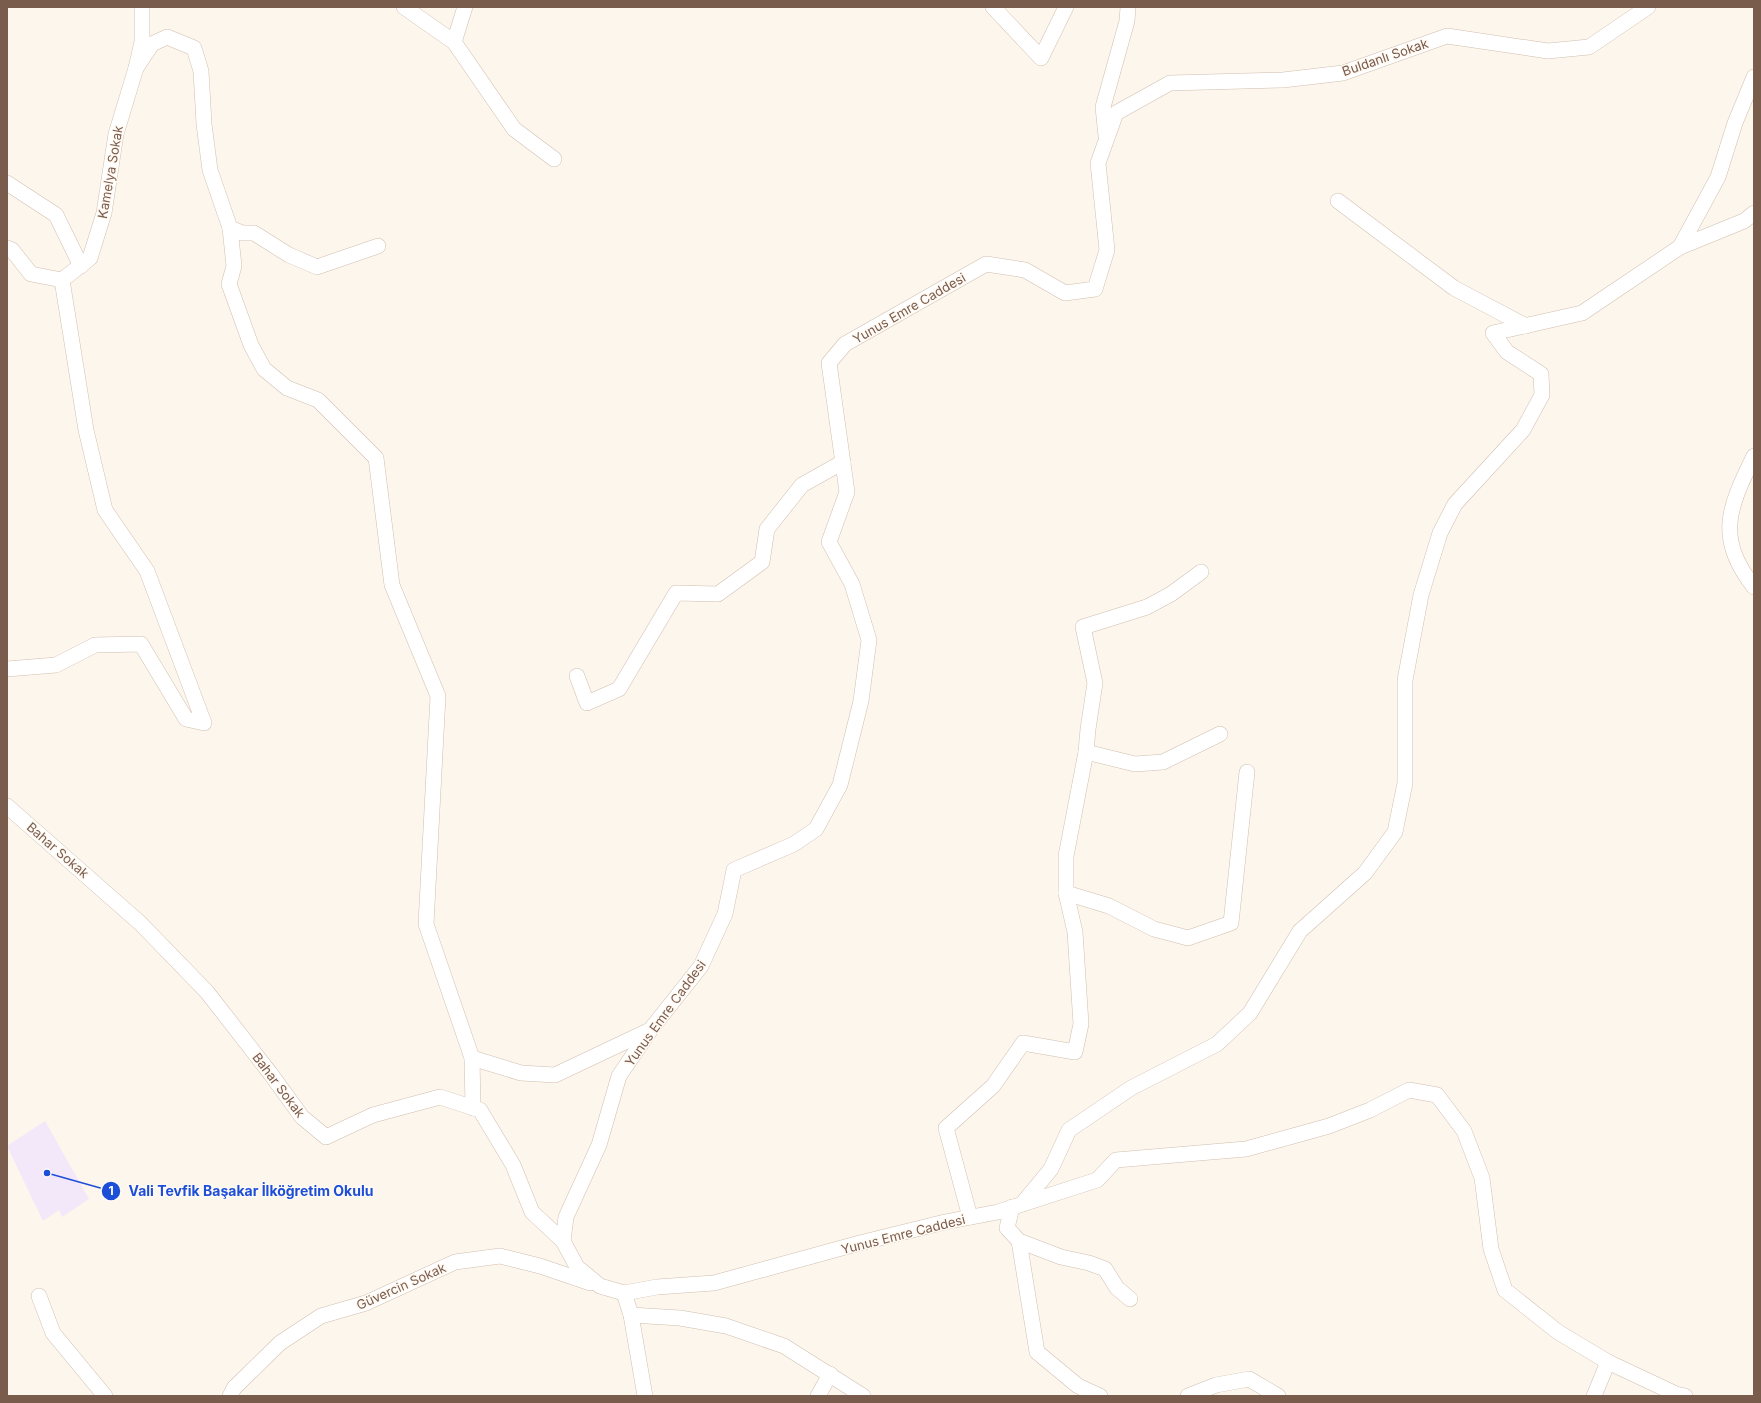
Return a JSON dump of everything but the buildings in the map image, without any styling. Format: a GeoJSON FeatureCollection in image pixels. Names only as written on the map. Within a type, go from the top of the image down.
{"type":"FeatureCollection","features":[{"type":"Feature","properties":{"kind":"street","name":"Kamelya Sokak"},"geometry":{"type":"LineString","coordinates":[[62,280],[90,258],[104,213],[116,134],[136,68],[142,42],[142,7]]}},
{"type":"Feature","properties":{"kind":"street"},"geometry":{"type":"LineString","coordinates":[[404,7],[454,42],[514,129],[554,159]]}},
{"type":"Feature","properties":{"kind":"street"},"geometry":{"type":"LineString","coordinates":[[454,42],[465,7]]}},
{"type":"Feature","properties":{"kind":"street"},"geometry":{"type":"LineString","coordinates":[[993,7],[1042,58],[1066,7]]}},
{"type":"Feature","properties":{"kind":"street","name":"Yunus Emre Caddesi"},"geometry":{"type":"LineString","coordinates":[[1107,139],[1103,108],[1127,21],[1128,7]]}},
{"type":"Feature","properties":{"kind":"street","name":"Buldanlı Sokak"},"geometry":{"type":"LineString","coordinates":[[1116,113],[1170,83],[1283,80],[1343,72],[1447,36],[1548,51],[1590,47],[1648,7]]}},
{"type":"Feature","properties":{"kind":"street"},"geometry":{"type":"LineString","coordinates":[[136,68],[152,44],[167,37],[194,48],[201,71],[204,124],[210,170],[230,228],[234,266],[229,284],[251,345],[264,369],[287,388],[318,400],[376,458],[392,585],[438,696],[426,924],[472,1058],[473,1108]]}},
{"type":"Feature","properties":{"kind":"street"},"geometry":{"type":"LineString","coordinates":[[1680,247],[1718,177],[1735,123],[1753,85]]}},
{"type":"Feature","properties":{"kind":"street","name":"Yunus Emre Caddesi"},"geometry":{"type":"LineString","coordinates":[[1116,113],[1098,163],[1107,250],[1095,289],[1064,293],[1025,270],[986,264],[845,344],[829,363],[847,492],[829,542],[852,584],[870,640],[861,701],[840,785],[816,829],[794,844],[734,870],[726,914],[701,966],[651,1029],[619,1076],[599,1145],[566,1218],[563,1241],[577,1268],[600,1286],[624,1293],[657,1287],[714,1283],[860,1243],[1017,1206],[1097,1180],[1116,1160],[1246,1149],[1329,1126],[1370,1110],[1409,1090],[1437,1095],[1464,1131],[1482,1178],[1491,1249],[1505,1290],[1558,1332],[1608,1362],[1676,1394],[1685,1396]]}},
{"type":"Feature","properties":{"kind":"street"},"geometry":{"type":"LineString","coordinates":[[7,183],[56,215],[80,266]]}},
{"type":"Feature","properties":{"kind":"street"},"geometry":{"type":"LineString","coordinates":[[1338,201],[1454,288],[1526,326]]}},
{"type":"Feature","properties":{"kind":"street"},"geometry":{"type":"LineString","coordinates":[[1130,1299],[1117,1288],[1105,1269],[1088,1263],[1061,1257],[1019,1241],[1007,1228],[1017,1206],[1051,1170],[1069,1130],[1131,1088],[1217,1044],[1250,1013],[1300,931],[1365,873],[1395,832],[1405,783],[1405,680],[1421,595],[1440,533],[1455,504],[1523,430],[1542,395],[1541,374],[1506,352],[1493,333],[1582,313],[1680,247],[1744,221],[1754,213]]}},
{"type":"Feature","properties":{"kind":"street"},"geometry":{"type":"LineString","coordinates":[[230,228],[242,233],[254,233],[289,256],[318,267],[378,246]]}},
{"type":"Feature","properties":{"kind":"street"},"geometry":{"type":"LineString","coordinates":[[7,248],[12,250],[31,274],[62,280],[86,430],[104,510],[147,571],[204,723],[186,719],[141,644],[95,645],[56,665],[7,669]]}},
{"type":"Feature","properties":{"kind":"street"},"geometry":{"type":"LineString","coordinates":[[1754,456],[1736,492],[1730,515],[1730,535],[1735,559],[1754,588]]}},
{"type":"Feature","properties":{"kind":"street"},"geometry":{"type":"LineString","coordinates":[[577,676],[587,702],[619,689],[676,593],[718,594],[762,562],[767,529],[802,485],[843,462]]}},
{"type":"Feature","properties":{"kind":"street"},"geometry":{"type":"LineString","coordinates":[[970,1217],[946,1128],[993,1086],[1023,1043],[1075,1052],[1081,1024],[1075,932],[1066,893],[1066,856],[1086,752],[1095,683],[1083,627],[1146,607],[1172,594],[1201,572]]}},
{"type":"Feature","properties":{"kind":"street"},"geometry":{"type":"LineString","coordinates":[[1086,752],[1135,764],[1163,762],[1220,734]]}},
{"type":"Feature","properties":{"kind":"street"},"geometry":{"type":"LineString","coordinates":[[1066,893],[1110,906],[1154,929],[1188,938],[1231,923],[1247,772]]}},
{"type":"Feature","properties":{"kind":"street","name":"Bahar Sokak"},"geometry":{"type":"LineString","coordinates":[[7,806],[140,923],[207,992],[302,1117],[326,1137],[373,1115],[440,1097],[480,1110],[513,1165],[532,1212],[563,1241]]}},
{"type":"Feature","properties":{"kind":"street"},"geometry":{"type":"LineString","coordinates":[[472,1058],[521,1073],[555,1075],[651,1029]]}},
{"type":"Feature","properties":{"kind":"street"},"geometry":{"type":"LineString","coordinates":[[1019,1241],[1037,1352],[1078,1386],[1100,1396]]}},
{"type":"Feature","properties":{"kind":"street","name":"Güvercin Sokak"},"geometry":{"type":"LineString","coordinates":[[230,1396],[234,1388],[280,1343],[321,1316],[366,1304],[455,1262],[500,1256],[540,1266],[600,1286]]}},
{"type":"Feature","properties":{"kind":"street"},"geometry":{"type":"LineString","coordinates":[[624,1293],[631,1315],[645,1396]]}},
{"type":"Feature","properties":{"kind":"street"},"geometry":{"type":"LineString","coordinates":[[39,1296],[53,1333],[105,1396]]}},
{"type":"Feature","properties":{"kind":"street"},"geometry":{"type":"LineString","coordinates":[[631,1315],[680,1318],[726,1326],[784,1346],[863,1396]]}},
{"type":"Feature","properties":{"kind":"street"},"geometry":{"type":"LineString","coordinates":[[1594,1396],[1608,1362]]}},
{"type":"Feature","properties":{"kind":"street"},"geometry":{"type":"LineString","coordinates":[[818,1396],[830,1374]]}},
{"type":"Feature","properties":{"kind":"street"},"geometry":{"type":"LineString","coordinates":[[1188,1396],[1216,1385],[1249,1379],[1278,1396]]}},
{"type":"Feature","properties":{"kind":"shaded area"},"geometry":{"type":"Polygon","coordinates":[[[45,1121],[89,1199],[62,1217],[59,1210],[43,1221],[7,1146],[45,1121]]]}},
{"type":"Feature","properties":{"kind":"place","name":"Vali Tevfik Başakar İlköğretim Okulu"},"geometry":{"type":"Point","coordinates":[47,1173]}}]}
